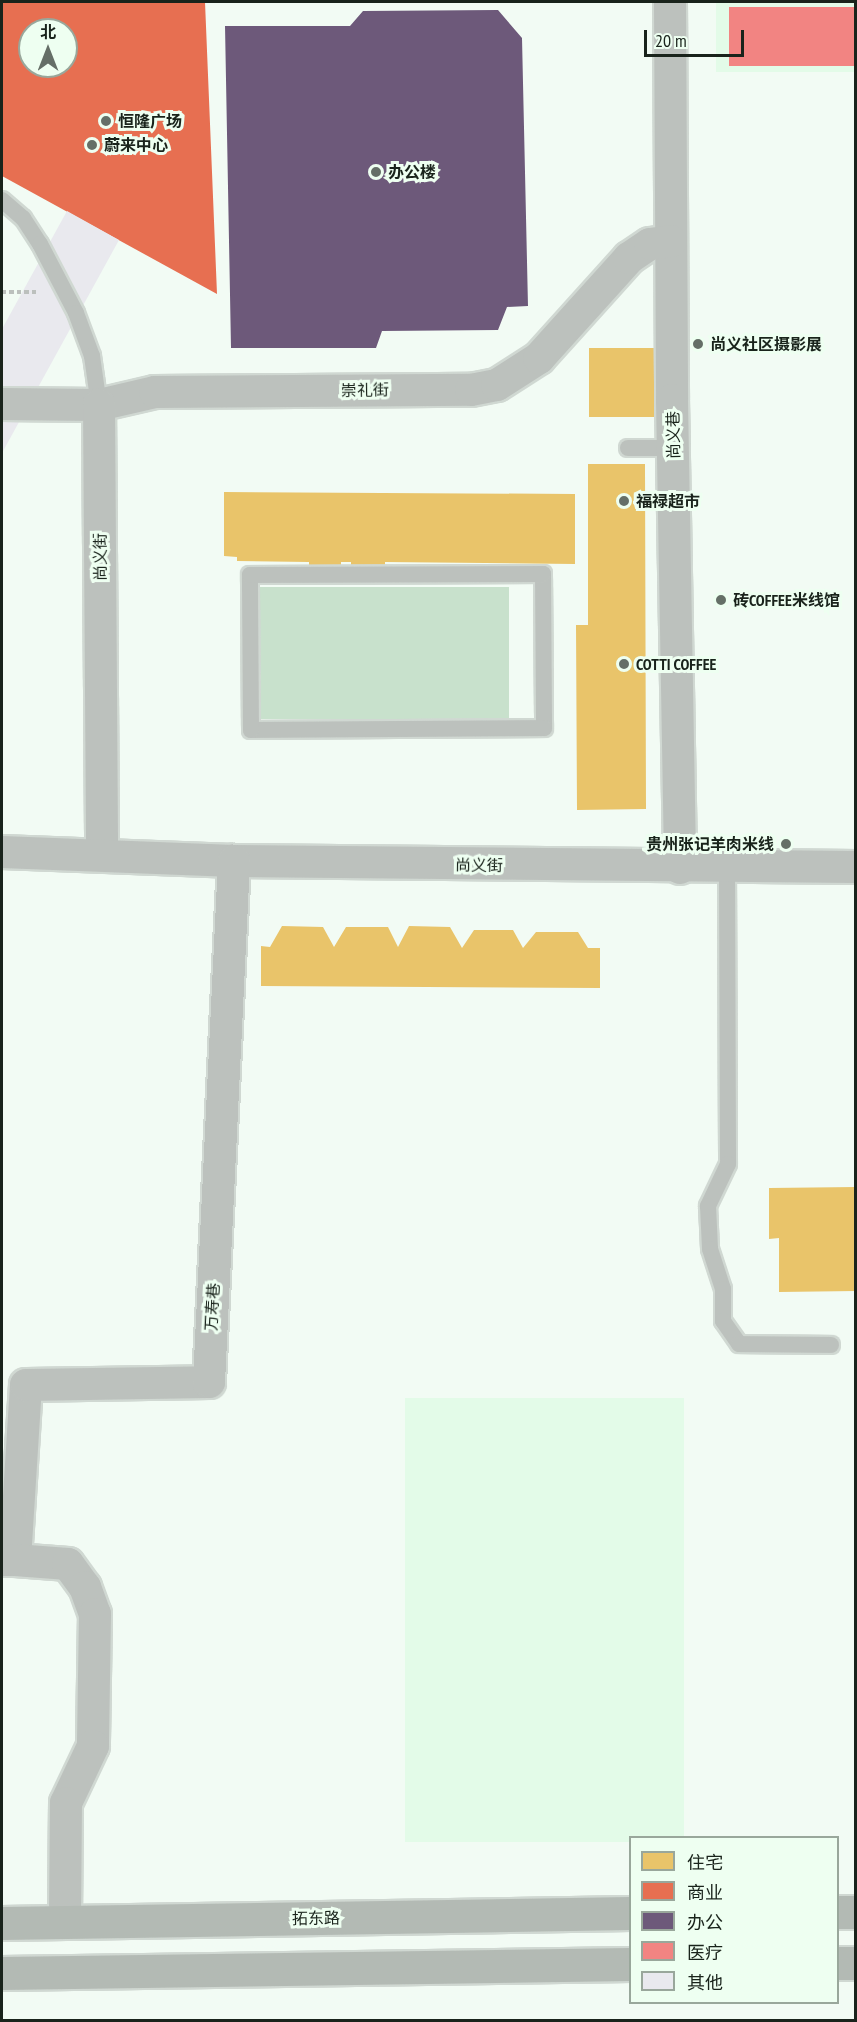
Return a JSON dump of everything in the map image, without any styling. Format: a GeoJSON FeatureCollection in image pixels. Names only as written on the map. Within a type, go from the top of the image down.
{"type":"FeatureCollection","features":[{"type":"Feature","properties":{"kind":"main road"},"geometry":{"type":"LineString","coordinates":[[839,1912],[855,1912]]}},
{"type":"Feature","properties":{"kind":"main road","name":"拓东路"},"geometry":{"type":"LineString","coordinates":[[2,1923],[629,1913]]}},
{"type":"Feature","properties":{"kind":"main road"},"geometry":{"type":"LineString","coordinates":[[839,1963],[855,1963]]}},
{"type":"Feature","properties":{"kind":"main road"},"geometry":{"type":"LineString","coordinates":[[2,1973],[629,1964]]}},
{"type":"Feature","properties":{"kind":"street","name":"尚义巷"},"geometry":{"type":"LineString","coordinates":[[670,2],[673,448],[680,868]]}},
{"type":"Feature","properties":{"kind":"street","name":"崇礼街"},"geometry":{"type":"LineString","coordinates":[[2,404],[99,405],[155,392],[471,390],[497,385],[539,358],[629,258],[650,244],[671,241]]}},
{"type":"Feature","properties":{"kind":"street","name":"尚义街"},"geometry":{"type":"LineString","coordinates":[[99,405],[102,854]]}},
{"type":"Feature","properties":{"kind":"street","name":"尚义街"},"geometry":{"type":"LineString","coordinates":[[2,852],[102,854],[234,861],[680,868],[855,867]]}},
{"type":"Feature","properties":{"kind":"street","name":"万寿巷"},"geometry":{"type":"LineString","coordinates":[[8,1560],[26,1385],[209,1382],[234,861]]}},
{"type":"Feature","properties":{"kind":"street"},"geometry":{"type":"LineString","coordinates":[[8,1560],[68,1564],[85,1587],[95,1614],[93,1746],[66,1803],[65,1922]]}},
{"type":"Feature","properties":{"kind":"lane"},"geometry":{"type":"LineString","coordinates":[[2,200],[23,218],[40,244],[76,313],[92,356],[99,405]]}},
{"type":"Feature","properties":{"kind":"lane"},"geometry":{"type":"LineString","coordinates":[[628,448],[673,448]]}},
{"type":"Feature","properties":{"kind":"lane"},"geometry":{"type":"LineString","coordinates":[[543,574],[544,728],[251,730],[250,575],[543,574]]}},
{"type":"Feature","properties":{"kind":"lane"},"geometry":{"type":"LineString","coordinates":[[727,868],[728,1164],[708,1206],[710,1249],[723,1289],[723,1321],[739,1344],[831,1345]]}},
{"type":"Feature","properties":{"kind":"path"},"geometry":{"type":"LineString","coordinates":[[2,292],[8,292]]}},
{"type":"Feature","properties":{"kind":"shaded area"},"geometry":{"type":"Polygon","coordinates":[[[716,2],[855,2],[855,72],[716,72],[716,2]]]}},
{"type":"Feature","properties":{"kind":"shaded area"},"geometry":{"type":"Polygon","coordinates":[[[258,587],[509,587],[509,719],[258,719],[258,587]]]}},
{"type":"Feature","properties":{"kind":"shaded area"},"geometry":{"type":"Polygon","coordinates":[[[405,1398],[684,1398],[684,1836],[629,1836],[629,1842],[405,1842],[405,1398]]]}},
{"type":"Feature","properties":{"kind":"building: 住宅"},"geometry":{"type":"Polygon","coordinates":[[[589,348],[654,348],[654,417],[589,417],[589,348]]]}},
{"type":"Feature","properties":{"kind":"building: 住宅"},"geometry":{"type":"Polygon","coordinates":[[[588,464],[645,464],[646,809],[577,810],[576,625],[588,625],[588,464]]]}},
{"type":"Feature","properties":{"kind":"building: 住宅"},"geometry":{"type":"Polygon","coordinates":[[[224,492],[575,494],[575,564],[385,562],[385,572],[351,572],[351,562],[341,562],[341,573],[309,572],[309,562],[237,561],[237,557],[224,556],[224,492]]]}},
{"type":"Feature","properties":{"kind":"building: 住宅"},"geometry":{"type":"Polygon","coordinates":[[[282,926],[323,927],[334,947],[346,927],[388,927],[398,947],[409,926],[450,927],[462,948],[474,930],[513,930],[523,948],[536,932],[578,932],[588,948],[600,948],[600,988],[261,986],[261,946],[270,947],[282,926]]]}},
{"type":"Feature","properties":{"kind":"building: 住宅"},"geometry":{"type":"Polygon","coordinates":[[[856,1187],[856,1291],[779,1292],[779,1238],[769,1239],[769,1188],[856,1187]]]}},
{"type":"Feature","properties":{"kind":"building: 商业","name":"恒隆广场"},"geometry":{"type":"Polygon","coordinates":[[[2,2],[205,2],[217,294],[2,176],[2,2]]]}},
{"type":"Feature","properties":{"kind":"building: 办公","name":"办公楼"},"geometry":{"type":"Polygon","coordinates":[[[498,10],[522,38],[528,306],[507,307],[498,330],[382,331],[376,348],[231,348],[225,26],[350,26],[363,11],[498,10]]]}},
{"type":"Feature","properties":{"kind":"building: 医疗"},"geometry":{"type":"Polygon","coordinates":[[[729,7],[856,7],[856,66],[729,66],[729,7]]]}},
{"type":"Feature","properties":{"kind":"building: 其他"},"geometry":{"type":"Polygon","coordinates":[[[67,211],[119,240],[2,453],[2,329],[67,211]]]}},
{"type":"Feature","properties":{"kind":"place","name":"恒隆广场"},"geometry":{"type":"Point","coordinates":[106,121]}},
{"type":"Feature","properties":{"kind":"place","name":"蔚来中心"},"geometry":{"type":"Point","coordinates":[92,145]}},
{"type":"Feature","properties":{"kind":"place","name":"办公楼"},"geometry":{"type":"Point","coordinates":[376,172]}},
{"type":"Feature","properties":{"kind":"place","name":"尚义社区摄影展"},"geometry":{"type":"Point","coordinates":[698,344]}},
{"type":"Feature","properties":{"kind":"place","name":"福禄超市"},"geometry":{"type":"Point","coordinates":[624,501]}},
{"type":"Feature","properties":{"kind":"place","name":"砖COFFEE米线馆"},"geometry":{"type":"Point","coordinates":[721,600]}},
{"type":"Feature","properties":{"kind":"place","name":"COTTI COFFEE"},"geometry":{"type":"Point","coordinates":[624,664]}},
{"type":"Feature","properties":{"kind":"place","name":"贵州张记羊肉米线"},"geometry":{"type":"Point","coordinates":[786,844]}}]}
